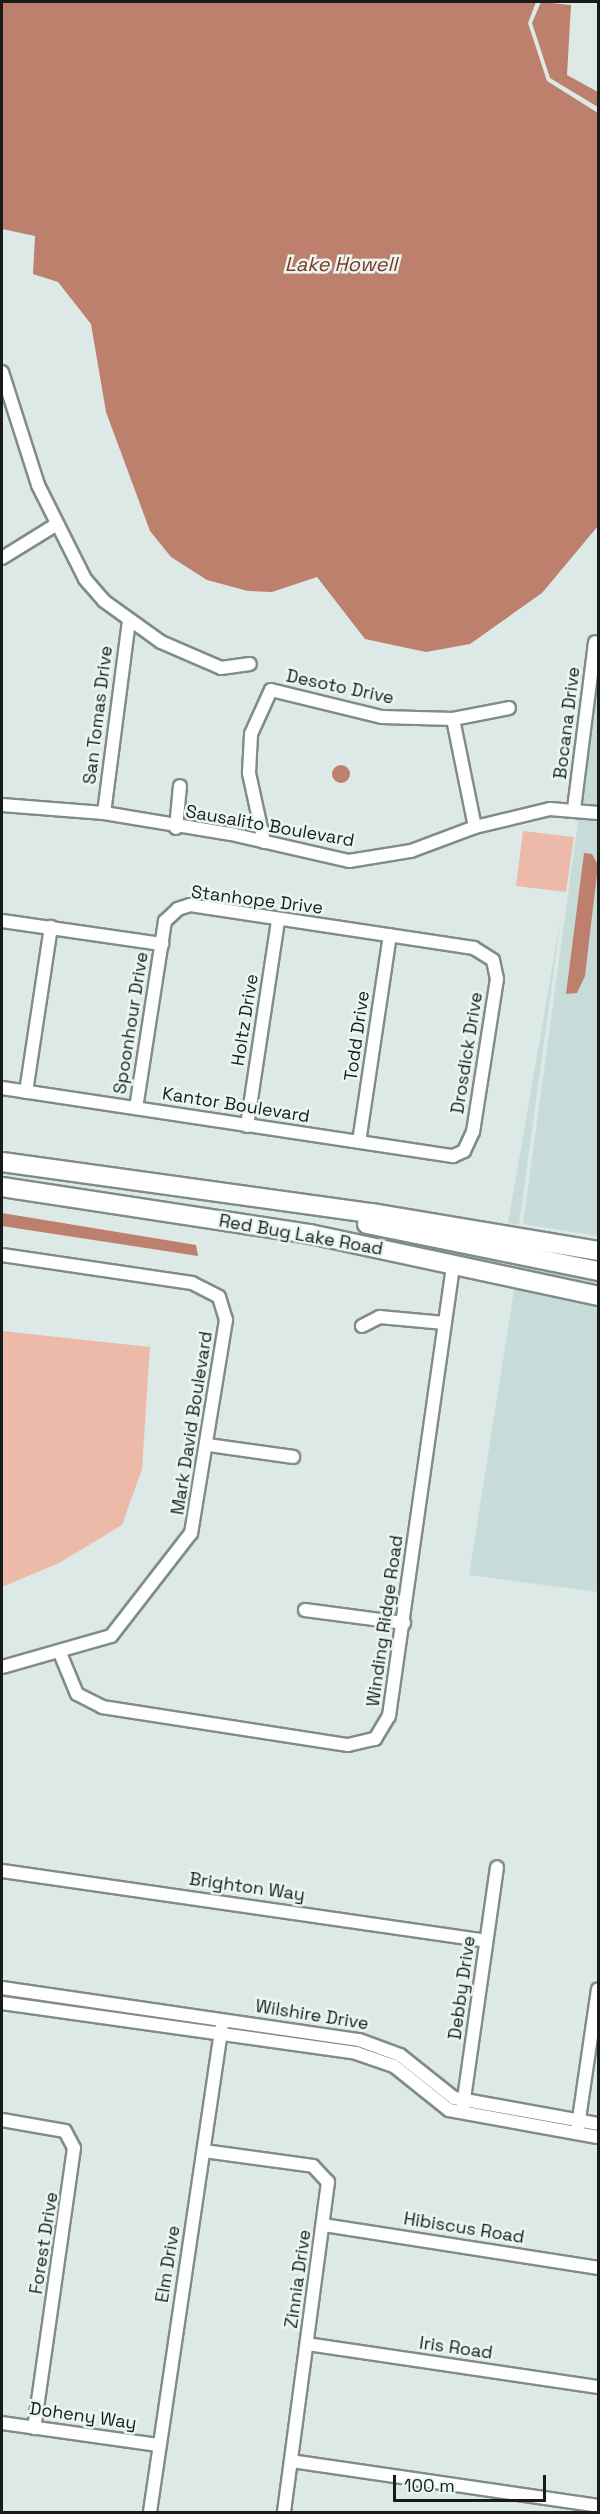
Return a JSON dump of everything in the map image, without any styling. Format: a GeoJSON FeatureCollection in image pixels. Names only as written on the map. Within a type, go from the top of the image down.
{"type":"FeatureCollection","features":[{"type":"Feature","properties":{"kind":"main road","name":"Red Bug Lake Road"},"geometry":{"type":"LineString","coordinates":[[2,1162],[598,1251]]}},
{"type":"Feature","properties":{"kind":"main road","name":"Red Bug Lake Road"},"geometry":{"type":"LineString","coordinates":[[2,1187],[310,1234],[598,1296]]}},
{"type":"Feature","properties":{"kind":"main road"},"geometry":{"type":"LineString","coordinates":[[186,1190],[598,1271]]}},
{"type":"Feature","properties":{"kind":"street"},"geometry":{"type":"LineString","coordinates":[[2,372],[57,524],[85,579],[129,621],[212,665],[250,664]]}},
{"type":"Feature","properties":{"kind":"street"},"geometry":{"type":"LineString","coordinates":[[2,558],[57,524]]}},
{"type":"Feature","properties":{"kind":"street","name":"San Tomas Drive"},"geometry":{"type":"LineString","coordinates":[[104,813],[129,621]]}},
{"type":"Feature","properties":{"kind":"street","name":"Bocana Drive"},"geometry":{"type":"LineString","coordinates":[[574,809],[595,642]]}},
{"type":"Feature","properties":{"kind":"street","name":"Desoto Drive"},"geometry":{"type":"LineString","coordinates":[[264,842],[249,773],[251,734],[271,690],[382,717],[453,719],[508,708]]}},
{"type":"Feature","properties":{"kind":"street"},"geometry":{"type":"LineString","coordinates":[[453,719],[476,826]]}},
{"type":"Feature","properties":{"kind":"street"},"geometry":{"type":"LineString","coordinates":[[176,828],[180,786]]}},
{"type":"Feature","properties":{"kind":"street","name":"Sausalito Boulevard"},"geometry":{"type":"LineString","coordinates":[[2,805],[104,813],[176,828],[264,842],[319,857],[369,860],[411,851],[476,826],[574,809],[598,813]]}},
{"type":"Feature","properties":{"kind":"street","name":"Stanhope Drive"},"geometry":{"type":"LineString","coordinates":[[162,944],[171,913],[190,905],[474,948],[493,960]]}},
{"type":"Feature","properties":{"kind":"street","name":"Holtz Drive"},"geometry":{"type":"LineString","coordinates":[[247,1126],[278,920]]}},
{"type":"Feature","properties":{"kind":"street"},"geometry":{"type":"LineString","coordinates":[[2,921],[162,944]]}},
{"type":"Feature","properties":{"kind":"street"},"geometry":{"type":"LineString","coordinates":[[26,1092],[51,927]]}},
{"type":"Feature","properties":{"kind":"street","name":"Todd Drive"},"geometry":{"type":"LineString","coordinates":[[359,1142],[390,935]]}},
{"type":"Feature","properties":{"kind":"street","name":"Spoonhour Drive"},"geometry":{"type":"LineString","coordinates":[[136,1108],[162,944]]}},
{"type":"Feature","properties":{"kind":"street","name":"Drosdick Drive"},"geometry":{"type":"LineString","coordinates":[[464,1151],[473,1132],[497,979],[493,960]]}},
{"type":"Feature","properties":{"kind":"street","name":"Kantor Boulevard"},"geometry":{"type":"LineString","coordinates":[[2,1088],[440,1156],[464,1151]]}},
{"type":"Feature","properties":{"kind":"street","name":"Mark David Boulevard"},"geometry":{"type":"LineString","coordinates":[[2,1255],[192,1282],[219,1297],[226,1320],[199,1513],[180,1550],[111,1636],[60,1653],[2,1667]]}},
{"type":"Feature","properties":{"kind":"street","name":"Winding Ridge Road"},"geometry":{"type":"LineString","coordinates":[[60,1653],[77,1694],[102,1707],[363,1744],[375,1739],[389,1716],[404,1623],[453,1264]]}},
{"type":"Feature","properties":{"kind":"street"},"geometry":{"type":"LineString","coordinates":[[362,1326],[380,1317],[444,1323]]}},
{"type":"Feature","properties":{"kind":"street"},"geometry":{"type":"LineString","coordinates":[[208,1445],[293,1457]]}},
{"type":"Feature","properties":{"kind":"street"},"geometry":{"type":"LineString","coordinates":[[305,1610],[404,1623]]}},
{"type":"Feature","properties":{"kind":"street","name":"Debby Drive"},"geometry":{"type":"LineString","coordinates":[[463,2107],[497,1867]]}},
{"type":"Feature","properties":{"kind":"street","name":"Brighton Way"},"geometry":{"type":"LineString","coordinates":[[2,1871],[486,1941]]}},
{"type":"Feature","properties":{"kind":"street","name":"Wilshire Drive"},"geometry":{"type":"LineString","coordinates":[[2,1988],[381,2045],[463,2107],[598,2124]]}},
{"type":"Feature","properties":{"kind":"street"},"geometry":{"type":"LineString","coordinates":[[577,2134],[598,1989]]}},
{"type":"Feature","properties":{"kind":"street","name":"Wilshire Drive"},"geometry":{"type":"LineString","coordinates":[[2,2003],[376,2057],[410,2076],[428,2096],[463,2107],[598,2137]]}},
{"type":"Feature","properties":{"kind":"street","name":"Elm Drive"},"geometry":{"type":"LineString","coordinates":[[150,2512],[223,2020]]}},
{"type":"Feature","properties":{"kind":"street","name":"Forest Drive"},"geometry":{"type":"LineString","coordinates":[[2,2120],[65,2131],[74,2148],[34,2428]]}},
{"type":"Feature","properties":{"kind":"street","name":"Zinnia Drive"},"geometry":{"type":"LineString","coordinates":[[204,2151],[313,2166],[328,2181],[324,2225],[284,2512]]}},
{"type":"Feature","properties":{"kind":"street","name":"Hibiscus Road"},"geometry":{"type":"LineString","coordinates":[[324,2225],[598,2268]]}},
{"type":"Feature","properties":{"kind":"street","name":"Iris Road"},"geometry":{"type":"LineString","coordinates":[[308,2344],[598,2387]]}},
{"type":"Feature","properties":{"kind":"street","name":"Doheny Way"},"geometry":{"type":"LineString","coordinates":[[2,2423],[159,2445]]}},
{"type":"Feature","properties":{"kind":"street"},"geometry":{"type":"LineString","coordinates":[[291,2461],[598,2506]]}},
{"type":"Feature","properties":{"kind":"shaded area"},"geometry":{"type":"Polygon","coordinates":[[[598,674],[598,1236],[523,1224],[598,674]]]}},
{"type":"Feature","properties":{"kind":"shaded area"},"geometry":{"type":"Polygon","coordinates":[[[523,831],[574,837],[566,892],[516,886],[523,831]]]}},
{"type":"Feature","properties":{"kind":"shaded area"},"geometry":{"type":"Polygon","coordinates":[[[562,911],[519,1225],[508,1223],[562,911]]]}},
{"type":"Feature","properties":{"kind":"shaded area"},"geometry":{"type":"Polygon","coordinates":[[[518,1265],[598,1281],[598,1290],[517,1272],[518,1265]]]}},
{"type":"Feature","properties":{"kind":"shaded area"},"geometry":{"type":"Polygon","coordinates":[[[515,1284],[598,1302],[598,1592],[469,1575],[515,1284]]]}},
{"type":"Feature","properties":{"kind":"shaded area"},"geometry":{"type":"Polygon","coordinates":[[[2,1331],[150,1347],[142,1469],[122,1525],[59,1563],[2,1587],[2,1331]]]}},
{"type":"Feature","properties":{"kind":"water","name":"Lake Howell"},"geometry":{"type":"Polygon","coordinates":[[[2,2],[536,2],[528,23],[547,81],[598,113],[598,526],[542,593],[470,644],[426,652],[365,639],[317,577],[272,592],[248,591],[207,580],[171,557],[150,531],[106,412],[91,324],[58,282],[33,274],[35,236],[2,229],[2,2]]]}},
{"type":"Feature","properties":{"kind":"water"},"geometry":{"type":"Polygon","coordinates":[[[541,2],[571,5],[567,75],[598,92],[598,107],[550,78],[532,23],[541,2]]]}},
{"type":"Feature","properties":{"kind":"water"},"geometry":{"type":"Polygon","coordinates":[[[337,765],[345,765],[350,770],[348,781],[337,783],[332,778],[332,770],[337,765]]]}},
{"type":"Feature","properties":{"kind":"water"},"geometry":{"type":"Polygon","coordinates":[[[584,853],[592,854],[598,865],[585,976],[577,993],[566,994],[584,853]]]}},
{"type":"Feature","properties":{"kind":"water"},"geometry":{"type":"Polygon","coordinates":[[[2,1213],[196,1245],[198,1256],[2,1226],[2,1213]]]}}]}
